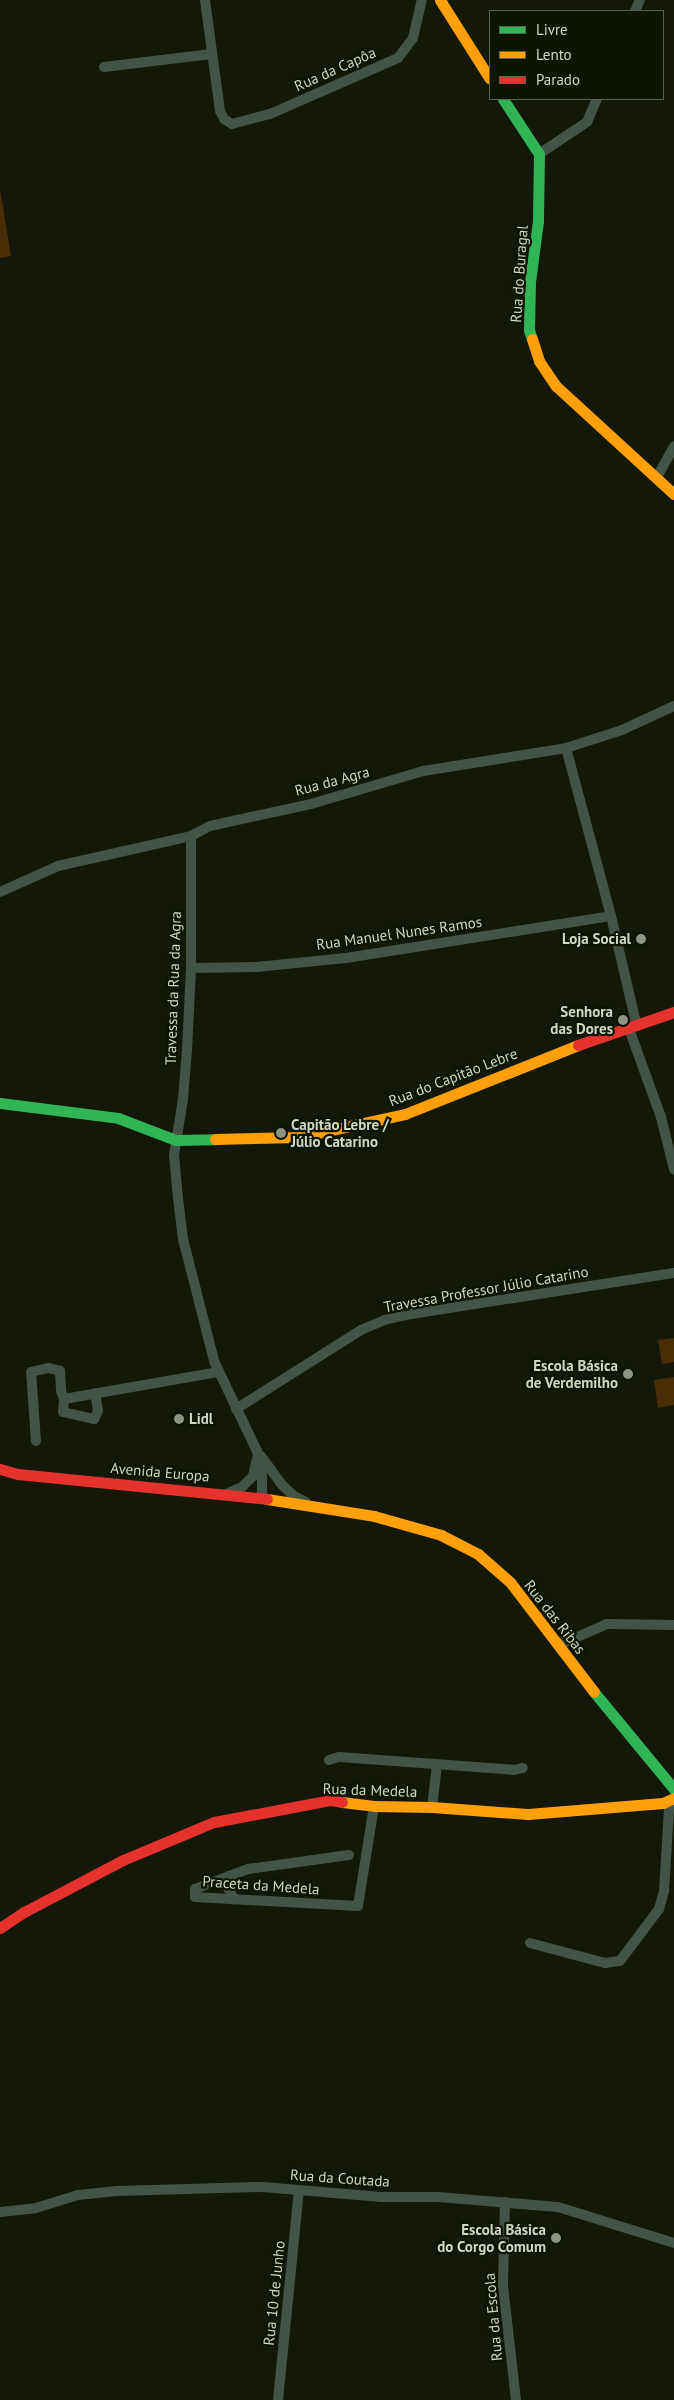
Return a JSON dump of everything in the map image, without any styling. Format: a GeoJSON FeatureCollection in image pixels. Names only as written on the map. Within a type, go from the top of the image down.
{"type":"FeatureCollection","features":[{"type":"Feature","properties":{"kind":"main road"},"geometry":{"type":"LineString","coordinates":[[440,0],[489,76]]}},
{"type":"Feature","properties":{"kind":"main road"},"geometry":{"type":"LineString","coordinates":[[504,100],[539,154]]}},
{"type":"Feature","properties":{"kind":"main road","name":"Rua do Buragal"},"geometry":{"type":"LineString","coordinates":[[539,154],[539,204],[530,282],[529,330],[539,361],[556,386],[674,494]]}},
{"type":"Feature","properties":{"kind":"main road","name":"Rua do Capitão Lebre"},"geometry":{"type":"LineString","coordinates":[[0,1102],[118,1118],[176,1140],[299,1136],[405,1114],[632,1024],[674,1012]]}},
{"type":"Feature","properties":{"kind":"main road","name":"Avenida Europa"},"geometry":{"type":"LineString","coordinates":[[0,1469],[18,1474],[262,1498],[316,1508]]}},
{"type":"Feature","properties":{"kind":"main road","name":"Rua das Ribas"},"geometry":{"type":"LineString","coordinates":[[316,1508],[374,1516],[441,1535],[478,1554],[510,1582],[611,1714],[674,1789]]}},
{"type":"Feature","properties":{"kind":"main road","name":"Rua da Medela"},"geometry":{"type":"LineString","coordinates":[[0,1928],[24,1912],[122,1860],[214,1822],[330,1800],[374,1806],[432,1807],[528,1814],[663,1803],[674,1798]]}},
{"type":"Feature","properties":{"kind":"street"},"geometry":{"type":"LineString","coordinates":[[104,67],[211,54],[205,0]]}},
{"type":"Feature","properties":{"kind":"street","name":"Rua da Capôa"},"geometry":{"type":"LineString","coordinates":[[211,54],[220,111],[224,119],[232,124],[270,114],[398,58],[413,38],[422,0]]}},
{"type":"Feature","properties":{"kind":"street"},"geometry":{"type":"LineString","coordinates":[[539,154],[587,122],[597,100]]}},
{"type":"Feature","properties":{"kind":"street"},"geometry":{"type":"LineString","coordinates":[[656,477],[674,446]]}},
{"type":"Feature","properties":{"kind":"street","name":"Rua da Agra"},"geometry":{"type":"LineString","coordinates":[[0,892],[58,866],[191,836],[210,826],[311,804],[423,772],[566,748],[622,730],[674,706]]}},
{"type":"Feature","properties":{"kind":"street"},"geometry":{"type":"LineString","coordinates":[[566,748],[611,916],[632,1024],[661,1117],[674,1169]]}},
{"type":"Feature","properties":{"kind":"street","name":"Travessa da Rua da Agra"},"geometry":{"type":"LineString","coordinates":[[191,836],[191,968],[183,1099],[174,1156],[184,1239],[218,1372],[257,1451]]}},
{"type":"Feature","properties":{"kind":"street","name":"Rua Manuel Nunes Ramos"},"geometry":{"type":"LineString","coordinates":[[191,968],[257,967],[346,958],[611,916]]}},
{"type":"Feature","properties":{"kind":"street","name":"Travessa Professor Júlio Catarino"},"geometry":{"type":"LineString","coordinates":[[236,1409],[361,1330],[384,1320],[413,1313],[674,1273]]}},
{"type":"Feature","properties":{"kind":"street"},"geometry":{"type":"LineString","coordinates":[[36,1441],[31,1372],[49,1368],[60,1371],[61,1391],[64,1400],[63,1412],[94,1419],[98,1411],[95,1393]]}},
{"type":"Feature","properties":{"kind":"street"},"geometry":{"type":"LineString","coordinates":[[64,1400],[218,1372]]}},
{"type":"Feature","properties":{"kind":"street"},"geometry":{"type":"LineString","coordinates":[[257,1451],[273,1474],[294,1496],[316,1508]]}},
{"type":"Feature","properties":{"kind":"street"},"geometry":{"type":"LineString","coordinates":[[226,1494],[242,1487],[253,1476],[256,1470],[257,1451]]}},
{"type":"Feature","properties":{"kind":"street"},"geometry":{"type":"LineString","coordinates":[[257,1451],[262,1475],[262,1498]]}},
{"type":"Feature","properties":{"kind":"street"},"geometry":{"type":"LineString","coordinates":[[262,1498],[273,1474]]}},
{"type":"Feature","properties":{"kind":"street"},"geometry":{"type":"LineString","coordinates":[[558,1645],[607,1624],[674,1625]]}},
{"type":"Feature","properties":{"kind":"street"},"geometry":{"type":"LineString","coordinates":[[330,1760],[338,1757],[514,1770],[523,1768]]}},
{"type":"Feature","properties":{"kind":"street"},"geometry":{"type":"LineString","coordinates":[[432,1807],[437,1765]]}},
{"type":"Feature","properties":{"kind":"street"},"geometry":{"type":"LineString","coordinates":[[530,1943],[605,1963],[620,1961],[659,1909],[664,1891],[669,1810],[674,1803]]}},
{"type":"Feature","properties":{"kind":"street","name":"Praceta da Medela"},"geometry":{"type":"LineString","coordinates":[[349,1855],[248,1869],[195,1889],[195,1897],[358,1906],[374,1806]]}},
{"type":"Feature","properties":{"kind":"street"},"geometry":{"type":"LineString","coordinates":[[229,1876],[228,1888],[234,1899]]}},
{"type":"Feature","properties":{"kind":"street","name":"Rua da Coutada"},"geometry":{"type":"LineString","coordinates":[[0,2212],[36,2208],[78,2196],[117,2191],[263,2187],[382,2197],[438,2197],[558,2208],[674,2242]]}},
{"type":"Feature","properties":{"kind":"street","name":"Rua 10 de Junho"},"geometry":{"type":"LineString","coordinates":[[278,2400],[299,2190]]}},
{"type":"Feature","properties":{"kind":"street","name":"Rua da Escola"},"geometry":{"type":"LineString","coordinates":[[505,2202],[504,2286],[516,2400]]}},
{"type":"Feature","properties":{"kind":"shaded area"},"geometry":{"type":"Polygon","coordinates":[[[0,189],[11,256],[0,258],[0,189]]]}},
{"type":"Feature","properties":{"kind":"shaded area"},"geometry":{"type":"Polygon","coordinates":[[[674,1338],[674,1362],[662,1364],[658,1340],[674,1338]]]}},
{"type":"Feature","properties":{"kind":"shaded area"},"geometry":{"type":"Polygon","coordinates":[[[674,1377],[674,1405],[658,1408],[654,1380],[674,1377]]]}},
{"type":"Feature","properties":{"kind":"traffic: fast"},"geometry":{"type":"LineString","coordinates":[[504,100],[539,154],[538,221],[530,282],[529,330],[532,339]]}},
{"type":"Feature","properties":{"kind":"traffic: fast"},"geometry":{"type":"LineString","coordinates":[[0,1103],[118,1118],[176,1140],[215,1139]]}},
{"type":"Feature","properties":{"kind":"traffic: fast"},"geometry":{"type":"LineString","coordinates":[[594,1692],[674,1789]]}},
{"type":"Feature","properties":{"kind":"traffic: slow"},"geometry":{"type":"LineString","coordinates":[[440,0],[489,77]]}},
{"type":"Feature","properties":{"kind":"traffic: slow"},"geometry":{"type":"LineString","coordinates":[[532,339],[539,361],[556,386],[674,494]]}},
{"type":"Feature","properties":{"kind":"traffic: slow"},"geometry":{"type":"LineString","coordinates":[[215,1139],[299,1137],[405,1114],[578,1045]]}},
{"type":"Feature","properties":{"kind":"traffic: slow"},"geometry":{"type":"LineString","coordinates":[[267,1499],[374,1516],[441,1535],[478,1554],[510,1582],[594,1692]]}},
{"type":"Feature","properties":{"kind":"traffic: slow"},"geometry":{"type":"LineString","coordinates":[[342,1802],[374,1806],[432,1807],[528,1814],[663,1803],[674,1798]]}},
{"type":"Feature","properties":{"kind":"traffic: jam"},"geometry":{"type":"LineString","coordinates":[[578,1045],[674,1012]]}},
{"type":"Feature","properties":{"kind":"traffic: jam"},"geometry":{"type":"LineString","coordinates":[[0,1469],[18,1474],[267,1499]]}},
{"type":"Feature","properties":{"kind":"traffic: jam"},"geometry":{"type":"LineString","coordinates":[[0,1928],[24,1912],[123,1860],[214,1822],[330,1800],[342,1802]]}},
{"type":"Feature","properties":{"kind":"place","name":"Loja Social"},"geometry":{"type":"Point","coordinates":[641,939]}},
{"type":"Feature","properties":{"kind":"place","name":"Senhora das Dores"},"geometry":{"type":"Point","coordinates":[623,1020]}},
{"type":"Feature","properties":{"kind":"place","name":"Capitão Lebre / Júlio Catarino"},"geometry":{"type":"Point","coordinates":[281,1133]}},
{"type":"Feature","properties":{"kind":"place","name":"Escola Básica de Verdemilho"},"geometry":{"type":"Point","coordinates":[628,1374]}},
{"type":"Feature","properties":{"kind":"place","name":"Lidl"},"geometry":{"type":"Point","coordinates":[179,1419]}},
{"type":"Feature","properties":{"kind":"place","name":"Escola Básica do Corgo Comum"},"geometry":{"type":"Point","coordinates":[556,2238]}}]}
